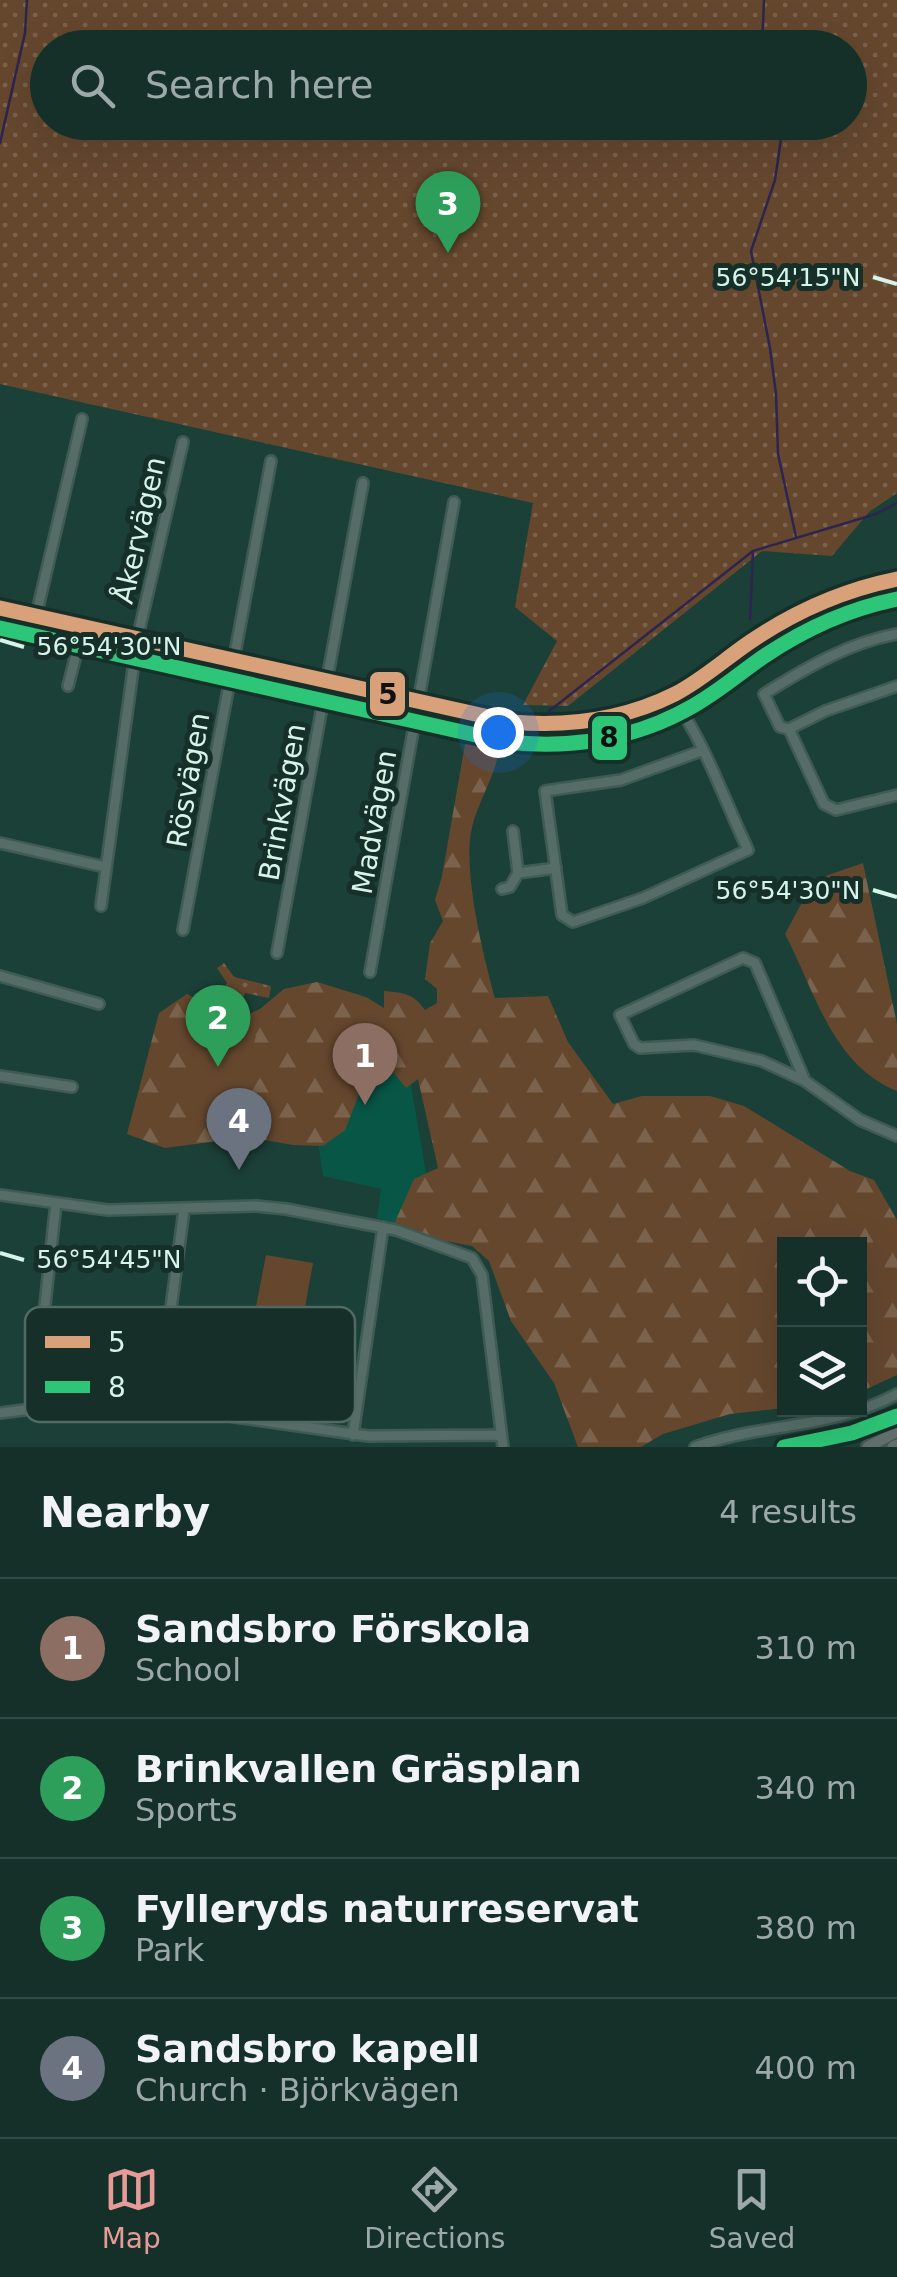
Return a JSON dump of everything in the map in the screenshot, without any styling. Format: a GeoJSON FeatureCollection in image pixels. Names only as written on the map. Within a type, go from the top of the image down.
{"type":"FeatureCollection","features":[{"type":"Feature","properties":{"kind":"main road"},"geometry":{"type":"LineString","coordinates":[[868,1447],[897,1431]]}},
{"type":"Feature","properties":{"kind":"street"},"geometry":{"type":"LineString","coordinates":[[36,616],[82,419]]}},
{"type":"Feature","properties":{"kind":"street","name":"Åkervägen"},"geometry":{"type":"LineString","coordinates":[[101,906],[137,640],[184,442]]}},
{"type":"Feature","properties":{"kind":"street","name":"Rösvägen"},"geometry":{"type":"LineString","coordinates":[[183,930],[272,461]]}},
{"type":"Feature","properties":{"kind":"street","name":"Brinkvägen"},"geometry":{"type":"LineString","coordinates":[[277,953],[363,483]]}},
{"type":"Feature","properties":{"kind":"street","name":"Madvägen"},"geometry":{"type":"LineString","coordinates":[[370,972],[454,502]]}},
{"type":"Feature","properties":{"kind":"street"},"geometry":{"type":"LineString","coordinates":[[0,608],[511,722],[568,726],[598,722],[672,696],[794,613],[843,591],[897,579]]}},
{"type":"Feature","properties":{"kind":"street"},"geometry":{"type":"LineString","coordinates":[[68,686],[83,627]]}},
{"type":"Feature","properties":{"kind":"street"},"geometry":{"type":"LineString","coordinates":[[897,634],[822,660],[764,694],[780,727],[789,729],[826,711],[897,686]]}},
{"type":"Feature","properties":{"kind":"street"},"geometry":{"type":"LineString","coordinates":[[672,696],[701,751],[748,850],[643,898],[573,922],[562,915],[545,791],[622,780],[701,751]]}},
{"type":"Feature","properties":{"kind":"street"},"geometry":{"type":"LineString","coordinates":[[789,729],[824,804],[836,810],[897,795]]}},
{"type":"Feature","properties":{"kind":"street"},"geometry":{"type":"LineString","coordinates":[[502,888],[510,887],[518,873],[513,830]]}},
{"type":"Feature","properties":{"kind":"street"},"geometry":{"type":"LineString","coordinates":[[0,843],[106,867]]}},
{"type":"Feature","properties":{"kind":"street"},"geometry":{"type":"LineString","coordinates":[[518,873],[556,868]]}},
{"type":"Feature","properties":{"kind":"street"},"geometry":{"type":"LineString","coordinates":[[805,1081],[754,963],[749,960],[743,958],[620,1015],[634,1044],[640,1048],[681,1044],[722,1049],[762,1061],[805,1081],[848,1113],[897,1136]]}},
{"type":"Feature","properties":{"kind":"street"},"geometry":{"type":"LineString","coordinates":[[0,976],[100,1004]]}},
{"type":"Feature","properties":{"kind":"street"},"geometry":{"type":"LineString","coordinates":[[0,1076],[72,1087]]}},
{"type":"Feature","properties":{"kind":"street"},"geometry":{"type":"LineString","coordinates":[[0,1194],[108,1210],[271,1208],[384,1227],[476,1260],[484,1285],[503,1447]]}},
{"type":"Feature","properties":{"kind":"street"},"geometry":{"type":"LineString","coordinates":[[45,1307],[56,1203]]}},
{"type":"Feature","properties":{"kind":"street"},"geometry":{"type":"LineString","coordinates":[[171,1307],[184,1210]]}},
{"type":"Feature","properties":{"kind":"street"},"geometry":{"type":"LineString","coordinates":[[355,1422],[384,1227]]}},
{"type":"Feature","properties":{"kind":"street"},"geometry":{"type":"LineString","coordinates":[[694,1447],[852,1414],[897,1394]]}},
{"type":"Feature","properties":{"kind":"street"},"geometry":{"type":"LineString","coordinates":[[0,1412],[25,1408]]}},
{"type":"Feature","properties":{"kind":"street"},"geometry":{"type":"LineString","coordinates":[[266,1422],[402,1438],[500,1436]]}},
{"type":"Feature","properties":{"kind":"street"},"geometry":{"type":"LineString","coordinates":[[353,1435],[355,1422]]}},
{"type":"Feature","properties":{"kind":"shaded area"},"geometry":{"type":"Polygon","coordinates":[[[312,1034],[408,1068],[437,1237],[377,1218],[381,1189],[323,1176],[312,1034]]]}},
{"type":"Feature","properties":{"kind":"green space"},"geometry":{"type":"Polygon","coordinates":[[[0,0],[897,0],[897,493],[869,512],[832,556],[762,551],[568,706],[523,705],[557,641],[515,607],[533,503],[0,384],[0,0]]]}},
{"type":"Feature","properties":{"kind":"green space"},"geometry":{"type":"Polygon","coordinates":[[[482,729],[499,737],[494,771],[475,816],[470,845],[472,888],[495,998],[548,996],[568,1042],[613,1104],[642,1096],[710,1096],[744,1106],[850,1171],[874,1180],[897,1220],[897,1375],[867,1389],[867,1237],[777,1237],[777,1409],[730,1414],[663,1434],[641,1447],[578,1447],[554,1383],[511,1321],[489,1261],[472,1246],[430,1238],[395,1222],[414,1179],[438,1168],[418,1079],[406,1088],[386,1063],[374,1056],[345,1130],[323,1146],[249,1137],[165,1148],[127,1134],[159,1013],[187,994],[236,1020],[260,1009],[284,989],[317,982],[366,997],[384,1008],[384,991],[408,995],[425,1010],[437,1003],[437,989],[425,979],[430,943],[443,921],[435,900],[467,733],[482,729]]]}},
{"type":"Feature","properties":{"kind":"green space"},"geometry":{"type":"Polygon","coordinates":[[[863,863],[897,1024],[897,1091],[856,1064],[841,1045],[785,934],[814,880],[863,863]]]}},
{"type":"Feature","properties":{"kind":"green space"},"geometry":{"type":"Polygon","coordinates":[[[224,963],[234,977],[271,986],[269,998],[245,993],[241,1006],[222,1001],[227,983],[217,968],[224,963]]]}},
{"type":"Feature","properties":{"kind":"green space"},"geometry":{"type":"Polygon","coordinates":[[[202,1021],[256,1036],[234,1113],[180,1098],[202,1021]]]}},
{"type":"Feature","properties":{"kind":"green space"},"geometry":{"type":"Polygon","coordinates":[[[266,1255],[313,1263],[305,1307],[256,1307],[266,1255]]]}},
{"type":"Feature","properties":{"kind":"waterway"},"geometry":{"type":"LineString","coordinates":[[0,143],[25,33],[27,0]]}},
{"type":"Feature","properties":{"kind":"waterway"},"geometry":{"type":"LineString","coordinates":[[763,30],[764,0]]}},
{"type":"Feature","properties":{"kind":"waterway"},"geometry":{"type":"LineString","coordinates":[[781,140],[775,180],[751,251],[770,348],[778,454],[796,537]]}},
{"type":"Feature","properties":{"kind":"waterway"},"geometry":{"type":"LineString","coordinates":[[548,712],[753,551],[876,514],[897,503]]}},
{"type":"Feature","properties":{"kind":"waterway"},"geometry":{"type":"LineString","coordinates":[[750,619],[753,551]]}},
{"type":"Feature","properties":{"kind":"transit line","name":"5"},"geometry":{"type":"LineString","coordinates":[[0,608],[511,722],[553,723],[595,720],[655,703],[685,688],[802,611],[897,579]]}},
{"type":"Feature","properties":{"kind":"transit line","name":"8"},"geometry":{"type":"LineString","coordinates":[[0,628],[507,742],[555,744],[603,739],[649,727],[702,701],[810,629],[861,608],[897,599]]}},
{"type":"Feature","properties":{"kind":"transit line","name":"8"},"geometry":{"type":"LineString","coordinates":[[784,1447],[852,1433],[897,1416]]}},
{"type":"Feature","properties":{"kind":"place","name":"Fylleryds naturreservat"},"geometry":{"type":"Point","coordinates":[448,253]}},
{"type":"Feature","properties":{"kind":"place","name":"Brinkvallen Gräsplan"},"geometry":{"type":"Point","coordinates":[218,1067]}},
{"type":"Feature","properties":{"kind":"place","name":"Sandsbro Förskola"},"geometry":{"type":"Point","coordinates":[365,1105]}},
{"type":"Feature","properties":{"kind":"place","name":"Sandsbro kapell"},"geometry":{"type":"Point","coordinates":[239,1170]}}]}
